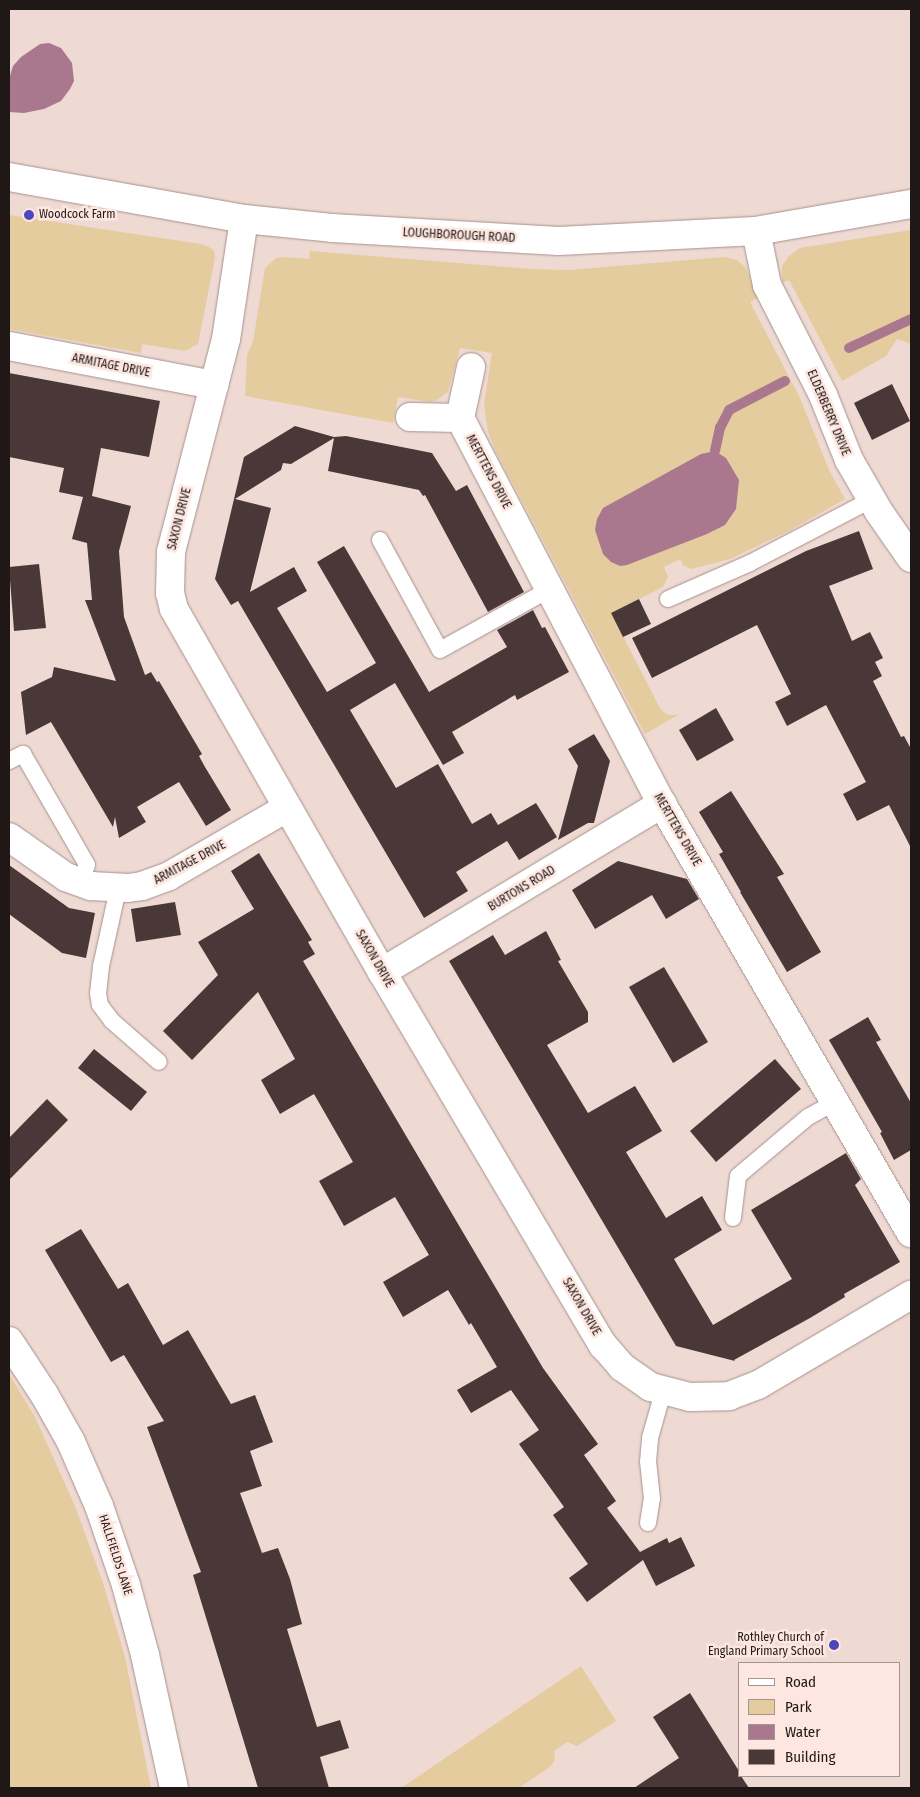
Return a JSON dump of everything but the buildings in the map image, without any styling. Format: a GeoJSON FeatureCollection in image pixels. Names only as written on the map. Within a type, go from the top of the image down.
{"type":"FeatureCollection","features":[{"type":"Feature","properties":{"kind":"street","name":"LOUGHBOROUGH ROAD"},"geometry":{"type":"LineString","coordinates":[[9,177],[244,220],[332,228],[559,242],[756,231],[911,204]]}},
{"type":"Feature","properties":{"kind":"street","name":"SAXON DRIVE"},"geometry":{"type":"LineString","coordinates":[[244,220],[226,339],[171,552],[170,593],[180,622],[287,808],[603,1345],[632,1376],[663,1392],[698,1398],[724,1397],[740,1393],[911,1295]]}},
{"type":"Feature","properties":{"kind":"street","name":"ELDERBERRY DRIVE"},"geometry":{"type":"LineString","coordinates":[[756,231],[766,285],[823,395],[849,460],[871,500],[911,558]]}},
{"type":"Feature","properties":{"kind":"street","name":"ARMITAGE DRIVE"},"geometry":{"type":"LineString","coordinates":[[9,346],[214,385]]}},
{"type":"Feature","properties":{"kind":"street"},"geometry":{"type":"LineString","coordinates":[[410,417],[460,418],[471,367]]}},
{"type":"Feature","properties":{"kind":"street","name":"MERTTENS DRIVE"},"geometry":{"type":"LineString","coordinates":[[460,418],[662,804],[911,1233]]}},
{"type":"Feature","properties":{"kind":"street","name":"BURTONS ROAD"},"geometry":{"type":"LineString","coordinates":[[382,972],[662,804]]}},
{"type":"Feature","properties":{"kind":"street","name":"ARMITAGE DRIVE"},"geometry":{"type":"LineString","coordinates":[[9,837],[50,867],[80,882],[118,889],[142,886],[170,876],[287,808]]}},
{"type":"Feature","properties":{"kind":"street","name":"HALLFIELDS LANE"},"geometry":{"type":"LineString","coordinates":[[9,1341],[44,1394],[71,1442],[99,1506],[126,1585],[145,1655],[174,1788]]}},
{"type":"Feature","properties":{"kind":"lane"},"geometry":{"type":"LineString","coordinates":[[668,599],[750,563],[871,500]]}},
{"type":"Feature","properties":{"kind":"lane"},"geometry":{"type":"LineString","coordinates":[[380,540],[440,650],[550,590]]}},
{"type":"Feature","properties":{"kind":"lane"},"geometry":{"type":"LineString","coordinates":[[9,761],[23,754],[88,864],[80,882]]}},
{"type":"Feature","properties":{"kind":"lane"},"geometry":{"type":"LineString","coordinates":[[118,889],[101,966],[98,993],[100,1005],[112,1021],[159,1062]]}},
{"type":"Feature","properties":{"kind":"lane"},"geometry":{"type":"LineString","coordinates":[[733,1218],[738,1176],[808,1118],[835,1102]]}},
{"type":"Feature","properties":{"kind":"lane"},"geometry":{"type":"LineString","coordinates":[[648,1522],[652,1499],[648,1462],[650,1438],[663,1392]]}},
{"type":"Feature","properties":{"kind":"green space"},"geometry":{"type":"Polygon","coordinates":[[[9,215],[201,244],[209,247],[214,251],[215,258],[198,344],[185,351],[142,344],[141,353],[9,329],[9,215]]]}},
{"type":"Feature","properties":{"kind":"green space"},"geometry":{"type":"Polygon","coordinates":[[[911,230],[911,344],[897,339],[886,356],[842,381],[789,280],[782,283],[782,266],[789,256],[800,248],[911,230]]]}},
{"type":"Feature","properties":{"kind":"green space"},"geometry":{"type":"Polygon","coordinates":[[[310,251],[533,269],[569,270],[725,257],[737,260],[746,268],[758,298],[750,302],[800,398],[829,470],[845,499],[789,531],[730,559],[691,569],[683,565],[680,559],[664,567],[668,577],[663,587],[611,613],[661,710],[668,715],[678,715],[645,734],[496,452],[488,432],[484,404],[492,353],[460,348],[448,392],[431,402],[398,397],[393,423],[245,396],[247,355],[253,342],[265,268],[276,258],[309,259],[310,251]]]}},
{"type":"Feature","properties":{"kind":"green space"},"geometry":{"type":"Polygon","coordinates":[[[9,1374],[35,1417],[75,1506],[103,1583],[125,1657],[151,1788],[9,1788],[9,1374]]]}},
{"type":"Feature","properties":{"kind":"green space"},"geometry":{"type":"Polygon","coordinates":[[[581,1666],[616,1721],[577,1746],[567,1742],[554,1751],[555,1759],[551,1766],[519,1788],[401,1788],[581,1666]]]}},
{"type":"Feature","properties":{"kind":"water"},"geometry":{"type":"Polygon","coordinates":[[[49,43],[61,48],[72,63],[74,81],[70,89],[61,101],[44,109],[24,113],[9,112],[9,79],[13,66],[21,57],[40,44],[49,43]]]}},
{"type":"Feature","properties":{"kind":"water"},"geometry":{"type":"Polygon","coordinates":[[[715,451],[726,458],[739,480],[736,509],[725,525],[707,534],[627,565],[620,566],[611,562],[603,554],[595,530],[597,519],[603,508],[701,454],[715,451]]]}},
{"type":"Feature","properties":{"kind":"waterway"},"geometry":{"type":"LineString","coordinates":[[849,348],[911,319]]}},
{"type":"Feature","properties":{"kind":"waterway"},"geometry":{"type":"LineString","coordinates":[[715,451],[720,428],[729,410],[785,381]]}},
{"type":"Feature","properties":{"kind":"place","name":"Woodcock Farm"},"geometry":{"type":"Point","coordinates":[29,215]}},
{"type":"Feature","properties":{"kind":"place","name":"Rothley Church of England Primary School"},"geometry":{"type":"Point","coordinates":[834,1645]}}]}
